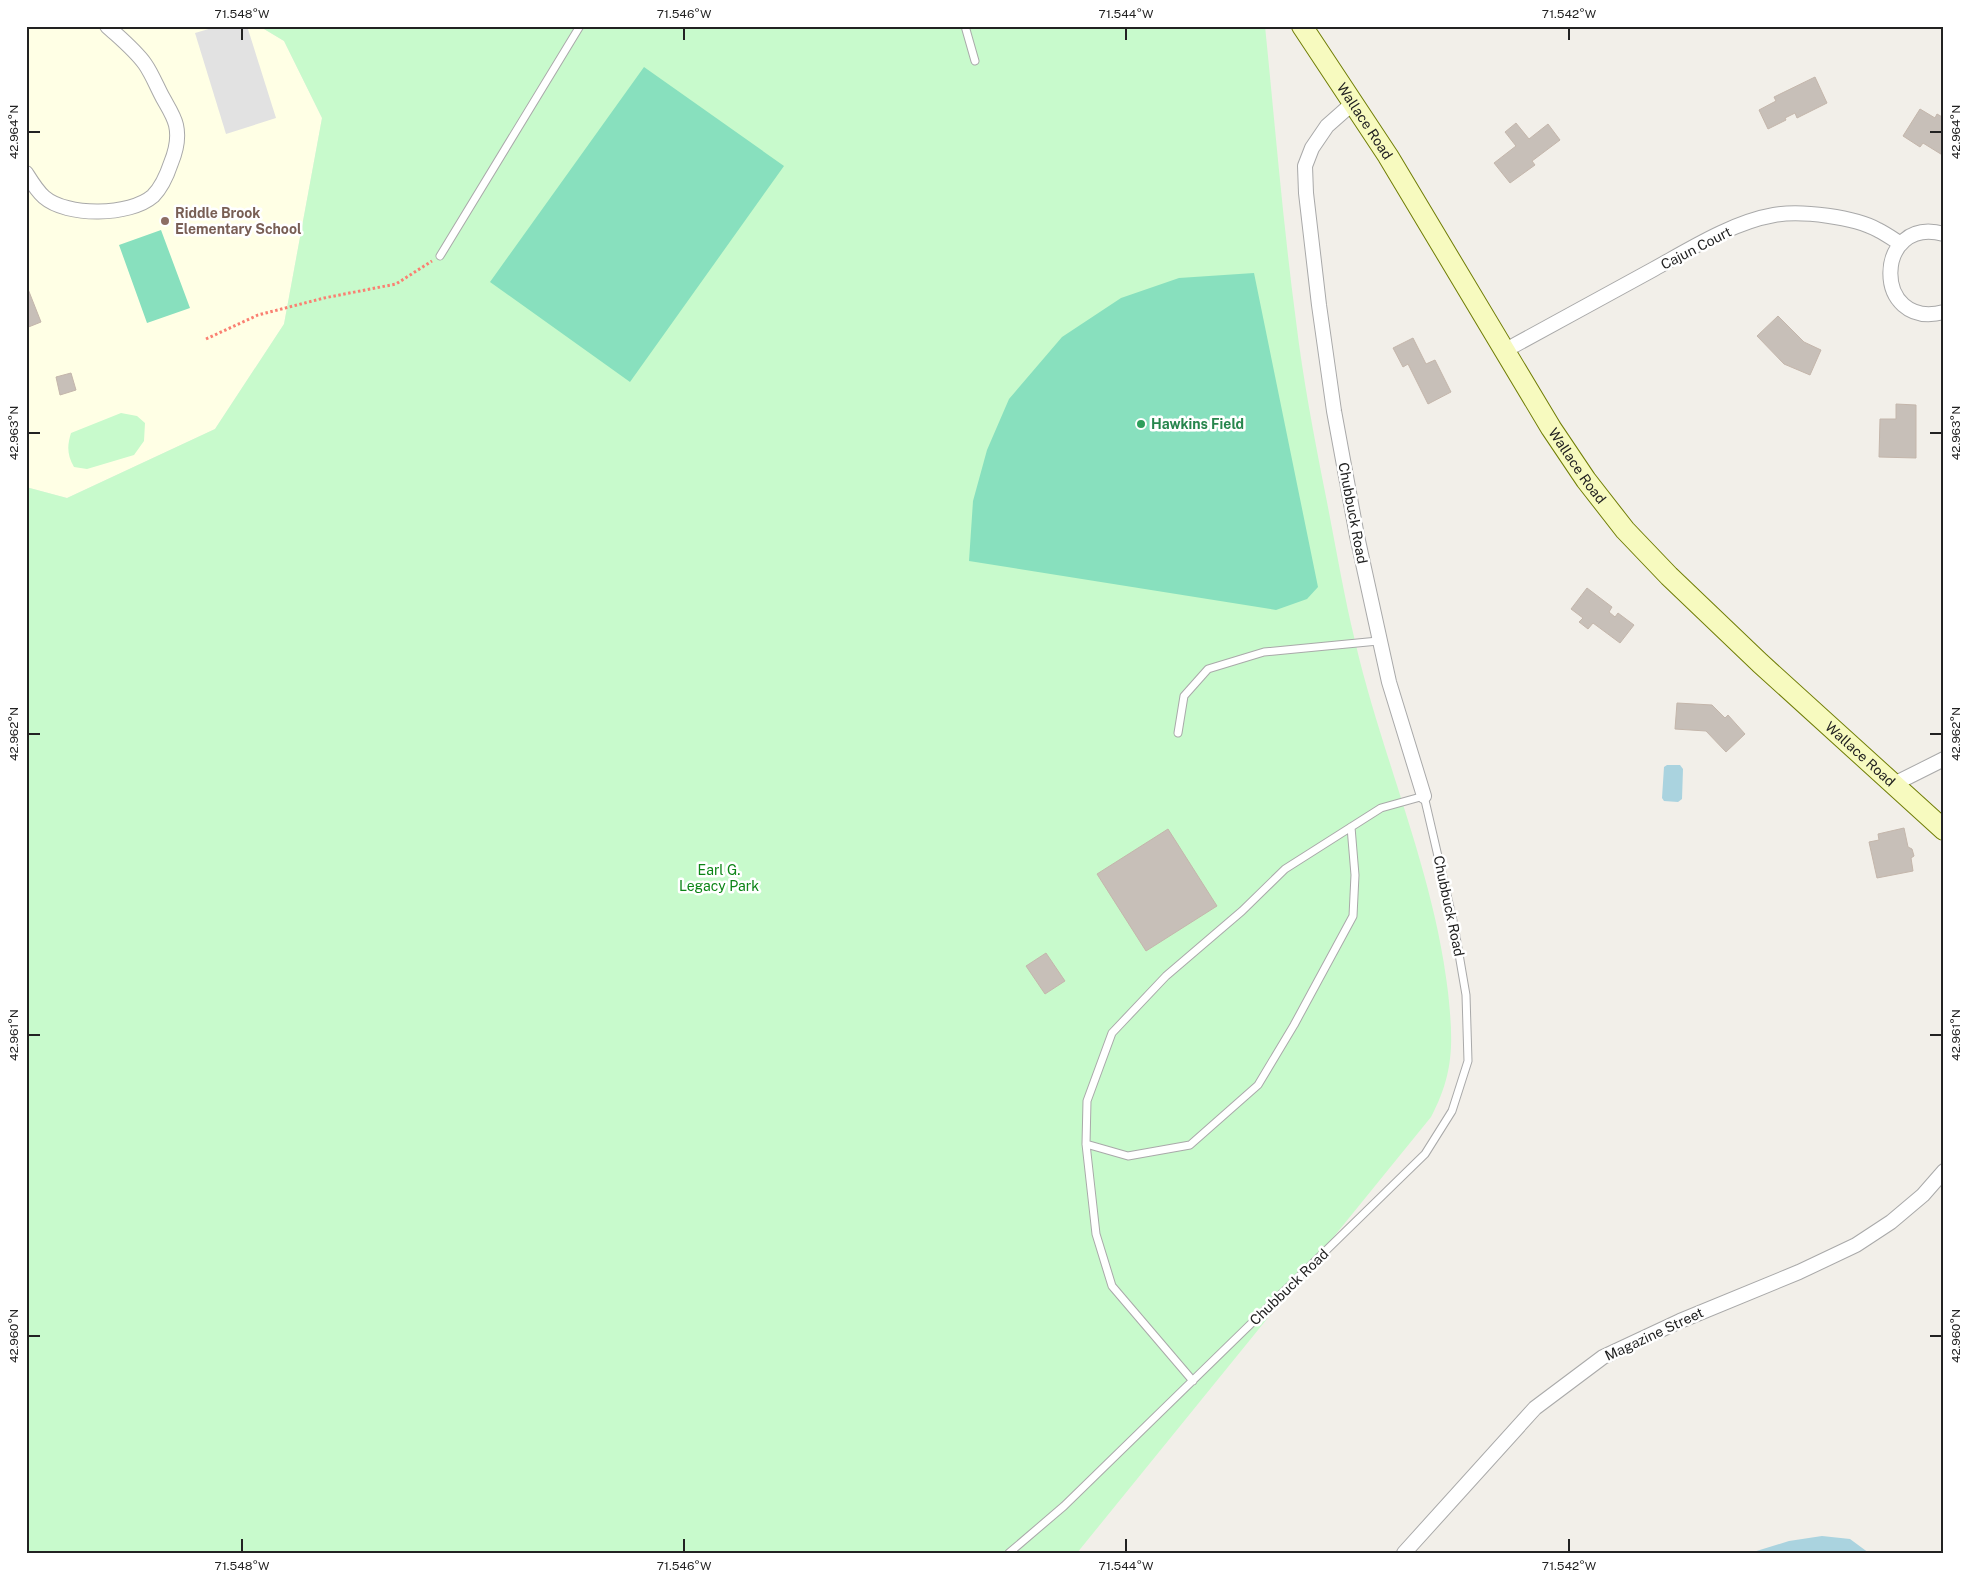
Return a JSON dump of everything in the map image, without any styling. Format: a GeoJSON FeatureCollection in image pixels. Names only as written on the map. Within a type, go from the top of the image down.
{"type":"FeatureCollection","features":[{"type":"Feature","properties":{"kind":"street"},"geometry":{"type":"LineString","coordinates":[[26,173],[42,196],[51,202],[66,208],[89,211],[129,208],[147,200],[160,188],[168,173],[176,146],[176,125],[145,64],[107,26]]}},
{"type":"Feature","properties":{"kind":"street","name":"Wallace Road"},"geometry":{"type":"LineString","coordinates":[[1302,26],[1353,103],[1454,264],[1504,352],[1586,480],[1626,530],[1669,576],[1892,785],[1944,830]]}},
{"type":"Feature","properties":{"kind":"street","name":"Chubbuck Road"},"geometry":{"type":"LineString","coordinates":[[1353,103],[1327,126],[1312,148],[1305,166],[1334,411],[1357,536],[1378,641],[1424,796]]}},
{"type":"Feature","properties":{"kind":"street","name":"Cajun Court"},"geometry":{"type":"LineString","coordinates":[[1504,352],[1701,243],[1742,225],[1773,215],[1799,212],[1855,222],[1877,229],[1901,244]]}},
{"type":"Feature","properties":{"kind":"street"},"geometry":{"type":"LineString","coordinates":[[1944,234],[1923,232],[1911,236],[1901,244],[1893,256],[1889,270],[1890,284],[1897,297],[1907,307],[1920,313],[1934,314],[1944,312]]}},
{"type":"Feature","properties":{"kind":"street"},"geometry":{"type":"LineString","coordinates":[[1892,785],[1944,759]]}},
{"type":"Feature","properties":{"kind":"street","name":"Magazine Street"},"geometry":{"type":"LineString","coordinates":[[1404,1553],[1535,1408],[1603,1357],[1680,1321],[1799,1272],[1856,1245],[1891,1222],[1923,1195],[1944,1171]]}},
{"type":"Feature","properties":{"kind":"lane"},"geometry":{"type":"LineString","coordinates":[[440,256],[580,26]]}},
{"type":"Feature","properties":{"kind":"lane"},"geometry":{"type":"LineString","coordinates":[[965,26],[975,61]]}},
{"type":"Feature","properties":{"kind":"lane"},"geometry":{"type":"LineString","coordinates":[[1178,733],[1184,696],[1208,669],[1264,652],[1378,641]]}},
{"type":"Feature","properties":{"kind":"lane"},"geometry":{"type":"LineString","coordinates":[[1193,1380],[1112,1286],[1096,1234],[1086,1144],[1087,1102],[1112,1033],[1166,976],[1242,910],[1284,869],[1381,808],[1424,796]]}},
{"type":"Feature","properties":{"kind":"lane","name":"Chubbuck Road"},"geometry":{"type":"LineString","coordinates":[[1009,1553],[1064,1506],[1425,1154],[1452,1111],[1468,1061],[1466,995],[1454,925],[1424,796]]}},
{"type":"Feature","properties":{"kind":"lane"},"geometry":{"type":"LineString","coordinates":[[1086,1144],[1128,1156],[1190,1145],[1258,1086],[1294,1025],[1353,916],[1355,875],[1351,827]]}},
{"type":"Feature","properties":{"kind":"path"},"geometry":{"type":"LineString","coordinates":[[206,338],[258,315],[324,298],[396,284],[440,256]]}},
{"type":"Feature","properties":{"kind":"shaded area","name":"Riddle Brook Elementary School"},"geometry":{"type":"Polygon","coordinates":[[[26,26],[259,26],[284,41],[322,118],[284,324],[215,429],[67,498],[26,487],[26,26]]]}},
{"type":"Feature","properties":{"kind":"shaded area"},"geometry":{"type":"Polygon","coordinates":[[[219,26],[247,26],[276,118],[226,134],[195,33],[219,26]]]}},
{"type":"Feature","properties":{"kind":"green space","name":"Earl G. Legacy Park"},"geometry":{"type":"Polygon","coordinates":[[[259,26],[1265,26],[1291,284],[1313,429],[1355,641],[1366,685],[1420,859],[1441,947],[1451,1025],[1450,1056],[1444,1085],[1431,1117],[1077,1553],[26,1553],[26,487],[67,498],[215,429],[284,324],[322,118],[284,41],[259,26]]]}},
{"type":"Feature","properties":{"kind":"green space"},"geometry":{"type":"Polygon","coordinates":[[[644,67],[784,166],[630,382],[490,282],[644,67]]]}},
{"type":"Feature","properties":{"kind":"green space"},"geometry":{"type":"Polygon","coordinates":[[[161,230],[190,308],[147,323],[119,245],[161,230]]]}},
{"type":"Feature","properties":{"kind":"green space","name":"Hawkins Field"},"geometry":{"type":"Polygon","coordinates":[[[1254,273],[1318,587],[1307,599],[1276,610],[969,561],[973,501],[987,450],[1009,399],[1062,337],[1121,298],[1179,278],[1254,273]]]}},
{"type":"Feature","properties":{"kind":"green space"},"geometry":{"type":"Polygon","coordinates":[[[121,413],[137,416],[145,423],[144,441],[134,455],[87,469],[74,467],[68,450],[71,433],[121,413]]]}},
{"type":"Feature","properties":{"kind":"water"},"geometry":{"type":"Polygon","coordinates":[[[1667,765],[1680,765],[1683,769],[1682,799],[1678,802],[1664,801],[1662,798],[1664,767],[1667,765]]]}},
{"type":"Feature","properties":{"kind":"water"},"geometry":{"type":"Polygon","coordinates":[[[1822,1536],[1850,1539],[1869,1553],[1750,1553],[1789,1541],[1822,1536]]]}},
{"type":"Feature","properties":{"kind":"building"},"geometry":{"type":"Polygon","coordinates":[[[1815,77],[1827,103],[1797,118],[1795,113],[1768,129],[1759,110],[1776,101],[1774,97],[1815,77]]]}},
{"type":"Feature","properties":{"kind":"building"},"geometry":{"type":"Polygon","coordinates":[[[1920,109],[1935,118],[1937,114],[1944,118],[1944,156],[1923,143],[1920,147],[1903,136],[1920,109]]]}},
{"type":"Feature","properties":{"kind":"building"},"geometry":{"type":"Polygon","coordinates":[[[1516,123],[1529,139],[1548,124],[1560,140],[1532,161],[1535,165],[1510,183],[1494,163],[1516,146],[1505,132],[1516,123]]]}},
{"type":"Feature","properties":{"kind":"building"},"geometry":{"type":"Polygon","coordinates":[[[26,284],[41,322],[26,328],[26,284]]]}},
{"type":"Feature","properties":{"kind":"building"},"geometry":{"type":"Polygon","coordinates":[[[1778,316],[1804,342],[1821,350],[1810,375],[1784,364],[1757,336],[1778,316]]]}},
{"type":"Feature","properties":{"kind":"building"},"geometry":{"type":"Polygon","coordinates":[[[1413,338],[1426,364],[1435,360],[1451,392],[1428,404],[1408,364],[1403,367],[1393,348],[1413,338]]]}},
{"type":"Feature","properties":{"kind":"building"},"geometry":{"type":"Polygon","coordinates":[[[71,373],[76,390],[60,395],[56,377],[71,373]]]}},
{"type":"Feature","properties":{"kind":"building"},"geometry":{"type":"Polygon","coordinates":[[[1896,404],[1916,405],[1916,458],[1879,457],[1880,419],[1896,419],[1896,404]]]}},
{"type":"Feature","properties":{"kind":"building"},"geometry":{"type":"Polygon","coordinates":[[[1587,588],[1612,607],[1609,612],[1615,617],[1618,613],[1634,625],[1620,643],[1593,623],[1588,629],[1579,622],[1583,618],[1571,609],[1587,588]]]}},
{"type":"Feature","properties":{"kind":"building"},"geometry":{"type":"Polygon","coordinates":[[[1677,703],[1712,705],[1725,718],[1728,715],[1745,734],[1726,752],[1706,731],[1675,729],[1677,703]]]}},
{"type":"Feature","properties":{"kind":"building"},"geometry":{"type":"Polygon","coordinates":[[[1904,828],[1908,847],[1912,849],[1914,856],[1911,858],[1913,871],[1877,878],[1869,842],[1879,840],[1878,834],[1904,828]]]}},
{"type":"Feature","properties":{"kind":"building"},"geometry":{"type":"Polygon","coordinates":[[[1168,829],[1217,906],[1146,951],[1097,874],[1168,829]]]}},
{"type":"Feature","properties":{"kind":"building"},"geometry":{"type":"Polygon","coordinates":[[[1046,953],[1065,981],[1045,994],[1026,966],[1046,953]]]}},
{"type":"Feature","properties":{"kind":"place","name":"Riddle Brook Elementary School"},"geometry":{"type":"Point","coordinates":[165,221]}},
{"type":"Feature","properties":{"kind":"place","name":"Hawkins Field"},"geometry":{"type":"Point","coordinates":[1141,424]}}]}
